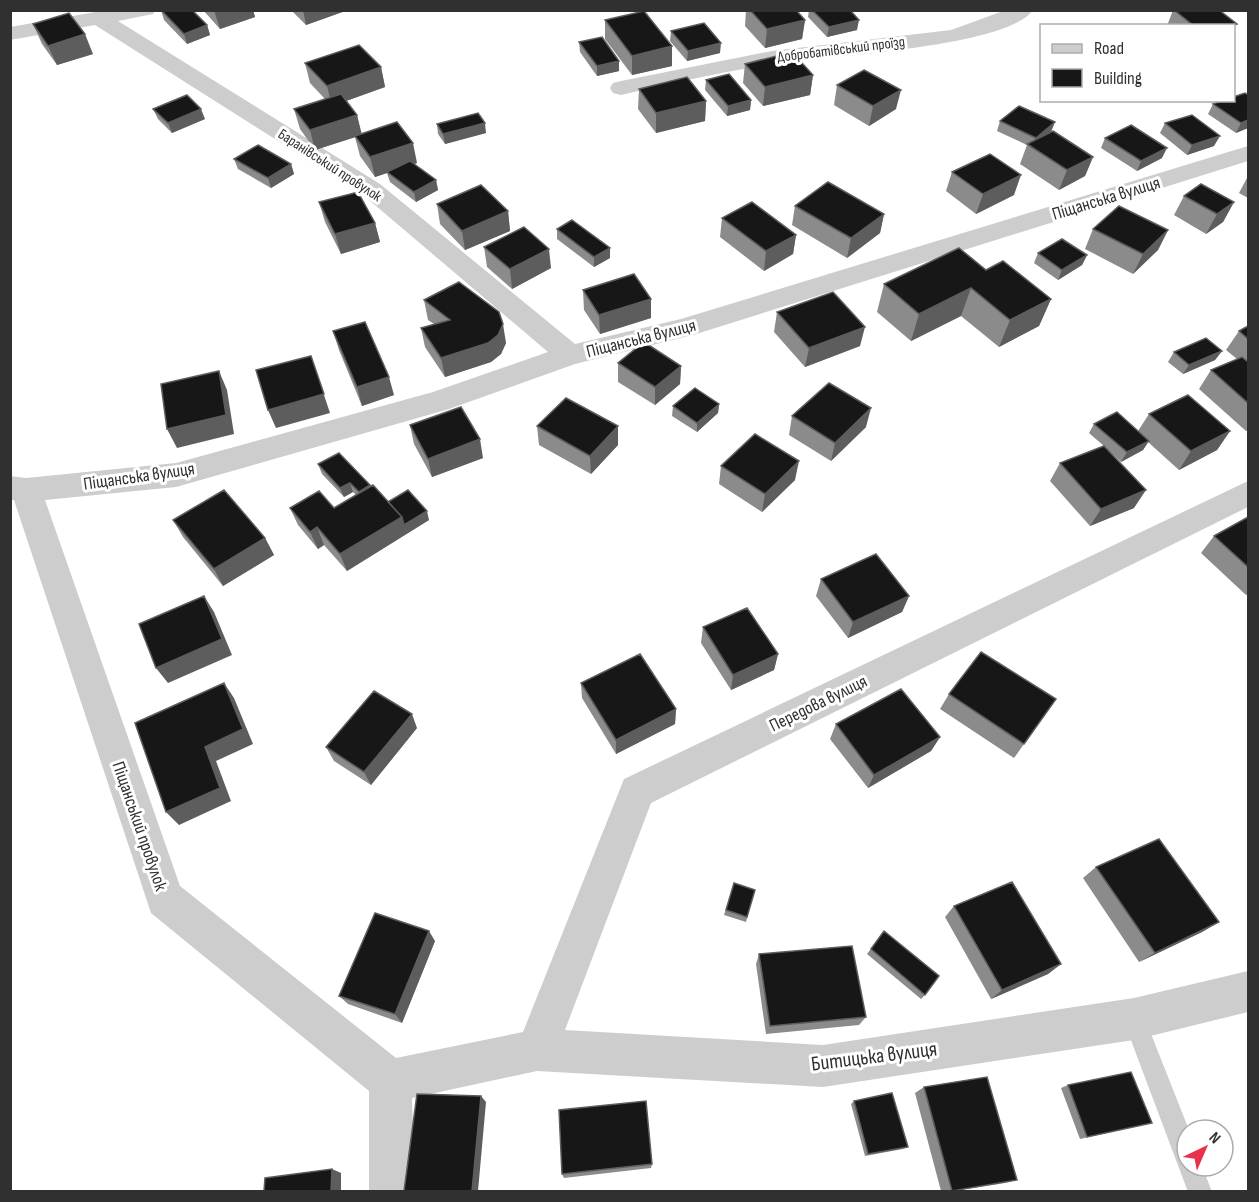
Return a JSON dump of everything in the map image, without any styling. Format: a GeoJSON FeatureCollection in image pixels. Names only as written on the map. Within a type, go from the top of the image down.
{"type":"FeatureCollection","features":[{"type":"Feature","properties":{"kind":"street"},"geometry":{"type":"LineString","coordinates":[[10,34],[100,20],[146,10]]}},
{"type":"Feature","properties":{"kind":"street","name":"Добробатівський проїзд"},"geometry":{"type":"LineString","coordinates":[[621,88],[751,61],[962,35],[1001,24],[1023,10]]}},
{"type":"Feature","properties":{"kind":"street","name":"Баранівський провулок"},"geometry":{"type":"LineString","coordinates":[[100,20],[371,189],[570,355]]}},
{"type":"Feature","properties":{"kind":"street","name":"Піщанська вулиця"},"geometry":{"type":"LineString","coordinates":[[18,489],[176,475],[439,401],[570,355],[683,328],[1248,153]]}},
{"type":"Feature","properties":{"kind":"street","name":"Піщанський провулок"},"geometry":{"type":"LineString","coordinates":[[18,489],[165,899],[390,1081]]}},
{"type":"Feature","properties":{"kind":"street","name":"Передова вулиця"},"geometry":{"type":"LineString","coordinates":[[537,1050],[637,791],[1248,493]]}},
{"type":"Feature","properties":{"kind":"street","name":"Битицька вулиця"},"geometry":{"type":"LineString","coordinates":[[390,1081],[537,1050],[823,1066],[1134,1019],[1248,992]]}},
{"type":"Feature","properties":{"kind":"street"},"geometry":{"type":"LineString","coordinates":[[390,1081],[392,1191]]}},
{"type":"Feature","properties":{"kind":"lane"},"geometry":{"type":"LineString","coordinates":[[1134,1019],[1175,1126]]}},
{"type":"Feature","properties":{"kind":"building"},"geometry":{"type":"Polygon","coordinates":[[[161,10],[192,10],[207,25],[184,34],[161,10]]]}},
{"type":"Feature","properties":{"kind":"building"},"geometry":{"type":"Polygon","coordinates":[[[750,10],[796,10],[805,20],[767,29],[750,10]]]}},
{"type":"Feature","properties":{"kind":"building"},"geometry":{"type":"Polygon","coordinates":[[[812,10],[850,10],[859,20],[829,27],[812,10]]]}},
{"type":"Feature","properties":{"kind":"building"},"geometry":{"type":"Polygon","coordinates":[[[1174,10],[1219,10],[1237,24],[1235,25],[1192,24],[1174,10]]]}},
{"type":"Feature","properties":{"kind":"building"},"geometry":{"type":"Polygon","coordinates":[[[644,11],[672,46],[632,56],[605,20],[644,11]]]}},
{"type":"Feature","properties":{"kind":"building"},"geometry":{"type":"Polygon","coordinates":[[[69,13],[85,34],[48,46],[33,24],[69,13]]]}},
{"type":"Feature","properties":{"kind":"building"},"geometry":{"type":"Polygon","coordinates":[[[704,23],[721,43],[688,51],[671,31],[704,23]]]}},
{"type":"Feature","properties":{"kind":"building"},"geometry":{"type":"Polygon","coordinates":[[[602,37],[619,61],[597,66],[579,42],[602,37]]]}},
{"type":"Feature","properties":{"kind":"building"},"geometry":{"type":"Polygon","coordinates":[[[359,45],[381,67],[327,86],[305,63],[359,45]]]}},
{"type":"Feature","properties":{"kind":"building"},"geometry":{"type":"Polygon","coordinates":[[[792,52],[813,75],[765,87],[745,64],[792,52]]]}},
{"type":"Feature","properties":{"kind":"building"},"geometry":{"type":"Polygon","coordinates":[[[864,70],[901,90],[873,106],[837,85],[864,70]]]}},
{"type":"Feature","properties":{"kind":"building"},"geometry":{"type":"Polygon","coordinates":[[[729,74],[751,100],[728,106],[706,80],[729,74]]]}},
{"type":"Feature","properties":{"kind":"building"},"geometry":{"type":"Polygon","coordinates":[[[687,77],[706,101],[656,113],[639,89],[687,77]]]}},
{"type":"Feature","properties":{"kind":"building"},"geometry":{"type":"Polygon","coordinates":[[[1245,93],[1248,95],[1248,120],[1241,123],[1213,104],[1235,102],[1235,96],[1245,93]]]}},
{"type":"Feature","properties":{"kind":"building"},"geometry":{"type":"Polygon","coordinates":[[[341,94],[357,115],[310,130],[294,109],[341,94]]]}},
{"type":"Feature","properties":{"kind":"building"},"geometry":{"type":"Polygon","coordinates":[[[187,95],[201,109],[168,123],[153,109],[187,95]]]}},
{"type":"Feature","properties":{"kind":"building"},"geometry":{"type":"Polygon","coordinates":[[[1019,106],[1055,122],[1036,138],[1000,121],[1019,106]]]}},
{"type":"Feature","properties":{"kind":"building"},"geometry":{"type":"Polygon","coordinates":[[[478,113],[485,123],[443,134],[437,124],[478,113]]]}},
{"type":"Feature","properties":{"kind":"building"},"geometry":{"type":"Polygon","coordinates":[[[1192,115],[1220,136],[1192,145],[1165,123],[1192,115]]]}},
{"type":"Feature","properties":{"kind":"building"},"geometry":{"type":"Polygon","coordinates":[[[397,122],[413,143],[370,157],[355,136],[397,122]]]}},
{"type":"Feature","properties":{"kind":"building"},"geometry":{"type":"Polygon","coordinates":[[[1131,125],[1167,148],[1141,161],[1105,138],[1131,125]]]}},
{"type":"Feature","properties":{"kind":"building"},"geometry":{"type":"Polygon","coordinates":[[[1053,131],[1093,157],[1067,170],[1027,144],[1053,131]]]}},
{"type":"Feature","properties":{"kind":"building"},"geometry":{"type":"Polygon","coordinates":[[[258,145],[291,164],[268,178],[234,159],[258,145]]]}},
{"type":"Feature","properties":{"kind":"building"},"geometry":{"type":"Polygon","coordinates":[[[990,154],[1021,175],[983,194],[952,172],[990,154]]]}},
{"type":"Feature","properties":{"kind":"building"},"geometry":{"type":"Polygon","coordinates":[[[410,161],[436,180],[414,192],[387,172],[410,161]]]}},
{"type":"Feature","properties":{"kind":"building"},"geometry":{"type":"Polygon","coordinates":[[[828,182],[884,214],[851,238],[795,206],[828,182]]]}},
{"type":"Feature","properties":{"kind":"building"},"geometry":{"type":"Polygon","coordinates":[[[1201,184],[1234,202],[1217,214],[1184,196],[1201,184]]]}},
{"type":"Feature","properties":{"kind":"building"},"geometry":{"type":"Polygon","coordinates":[[[481,185],[508,211],[462,231],[437,204],[481,185]]]}},
{"type":"Feature","properties":{"kind":"building"},"geometry":{"type":"Polygon","coordinates":[[[358,192],[375,223],[335,234],[319,202],[358,192]]]}},
{"type":"Feature","properties":{"kind":"building"},"geometry":{"type":"Polygon","coordinates":[[[752,202],[796,235],[766,251],[722,218],[752,202]]]}},
{"type":"Feature","properties":{"kind":"building"},"geometry":{"type":"Polygon","coordinates":[[[1119,206],[1168,230],[1143,254],[1093,229],[1119,206]]]}},
{"type":"Feature","properties":{"kind":"building"},"geometry":{"type":"Polygon","coordinates":[[[572,220],[610,248],[594,257],[557,229],[572,220]]]}},
{"type":"Feature","properties":{"kind":"building"},"geometry":{"type":"Polygon","coordinates":[[[524,227],[549,249],[510,269],[484,247],[524,227]]]}},
{"type":"Feature","properties":{"kind":"building"},"geometry":{"type":"Polygon","coordinates":[[[1062,239],[1087,255],[1062,270],[1038,253],[1062,239]]]}},
{"type":"Feature","properties":{"kind":"building"},"geometry":{"type":"Polygon","coordinates":[[[959,248],[986,270],[1003,261],[1051,299],[1010,320],[971,288],[919,314],[884,284],[959,248]]]}},
{"type":"Feature","properties":{"kind":"building"},"geometry":{"type":"Polygon","coordinates":[[[634,274],[651,299],[599,315],[583,290],[634,274]]]}},
{"type":"Feature","properties":{"kind":"building"},"geometry":{"type":"Polygon","coordinates":[[[459,282],[499,312],[503,324],[498,335],[488,343],[441,358],[421,328],[450,320],[424,300],[459,282]]]}},
{"type":"Feature","properties":{"kind":"building"},"geometry":{"type":"Polygon","coordinates":[[[833,292],[865,327],[809,348],[777,312],[833,292]]]}},
{"type":"Feature","properties":{"kind":"building"},"geometry":{"type":"Polygon","coordinates":[[[365,322],[389,377],[357,387],[333,331],[365,322]]]}},
{"type":"Feature","properties":{"kind":"building"},"geometry":{"type":"Polygon","coordinates":[[[1248,326],[1248,339],[1239,331],[1248,326]]]}},
{"type":"Feature","properties":{"kind":"building"},"geometry":{"type":"Polygon","coordinates":[[[1206,338],[1222,351],[1189,365],[1174,352],[1206,338]]]}},
{"type":"Feature","properties":{"kind":"building"},"geometry":{"type":"Polygon","coordinates":[[[644,342],[681,366],[655,387],[618,363],[644,342]]]}},
{"type":"Feature","properties":{"kind":"building"},"geometry":{"type":"Polygon","coordinates":[[[311,356],[324,394],[268,410],[256,370],[311,356]]]}},
{"type":"Feature","properties":{"kind":"building"},"geometry":{"type":"Polygon","coordinates":[[[1242,357],[1248,362],[1248,403],[1211,370],[1242,357]]]}},
{"type":"Feature","properties":{"kind":"building"},"geometry":{"type":"Polygon","coordinates":[[[219,371],[226,415],[167,429],[161,384],[219,371]]]}},
{"type":"Feature","properties":{"kind":"building"},"geometry":{"type":"Polygon","coordinates":[[[829,383],[871,408],[835,443],[792,416],[829,383]]]}},
{"type":"Feature","properties":{"kind":"building"},"geometry":{"type":"Polygon","coordinates":[[[695,388],[719,404],[697,423],[673,406],[695,388]]]}},
{"type":"Feature","properties":{"kind":"building"},"geometry":{"type":"Polygon","coordinates":[[[1188,395],[1230,431],[1191,451],[1149,414],[1188,395]]]}},
{"type":"Feature","properties":{"kind":"building"},"geometry":{"type":"Polygon","coordinates":[[[566,398],[618,426],[590,456],[537,426],[566,398]]]}},
{"type":"Feature","properties":{"kind":"building"},"geometry":{"type":"Polygon","coordinates":[[[461,407],[480,439],[428,459],[410,425],[461,407]]]}},
{"type":"Feature","properties":{"kind":"building"},"geometry":{"type":"Polygon","coordinates":[[[1117,412],[1149,441],[1127,452],[1094,424],[1117,412]]]}},
{"type":"Feature","properties":{"kind":"building"},"geometry":{"type":"Polygon","coordinates":[[[755,434],[799,461],[765,494],[721,466],[755,434]]]}},
{"type":"Feature","properties":{"kind":"building"},"geometry":{"type":"Polygon","coordinates":[[[1104,446],[1146,490],[1101,509],[1060,463],[1104,446]]]}},
{"type":"Feature","properties":{"kind":"building"},"geometry":{"type":"Polygon","coordinates":[[[339,453],[370,485],[359,492],[350,483],[340,488],[318,464],[339,453]]]}},
{"type":"Feature","properties":{"kind":"building"},"geometry":{"type":"Polygon","coordinates":[[[373,485],[402,517],[340,554],[317,527],[310,532],[290,508],[319,491],[334,508],[373,485]]]}},
{"type":"Feature","properties":{"kind":"building"},"geometry":{"type":"Polygon","coordinates":[[[224,490],[265,538],[214,569],[173,520],[224,490]]]}},
{"type":"Feature","properties":{"kind":"building"},"geometry":{"type":"Polygon","coordinates":[[[408,490],[427,511],[404,525],[402,517],[388,502],[408,490]]]}},
{"type":"Feature","properties":{"kind":"building"},"geometry":{"type":"Polygon","coordinates":[[[1248,517],[1248,567],[1214,536],[1248,517]]]}},
{"type":"Feature","properties":{"kind":"building"},"geometry":{"type":"Polygon","coordinates":[[[876,554],[909,596],[853,622],[821,579],[876,554]]]}},
{"type":"Feature","properties":{"kind":"building"},"geometry":{"type":"Polygon","coordinates":[[[204,596],[222,639],[156,668],[139,624],[204,596]]]}},
{"type":"Feature","properties":{"kind":"building"},"geometry":{"type":"Polygon","coordinates":[[[747,608],[778,654],[733,675],[703,627],[747,608]]]}},
{"type":"Feature","properties":{"kind":"building"},"geometry":{"type":"Polygon","coordinates":[[[981,652],[1056,699],[1024,744],[949,694],[981,652]]]}},
{"type":"Feature","properties":{"kind":"building"},"geometry":{"type":"Polygon","coordinates":[[[640,654],[676,709],[616,740],[581,683],[640,654]]]}},
{"type":"Feature","properties":{"kind":"building"},"geometry":{"type":"Polygon","coordinates":[[[224,683],[243,729],[205,747],[220,788],[166,812],[135,723],[224,683]]]}},
{"type":"Feature","properties":{"kind":"building"},"geometry":{"type":"Polygon","coordinates":[[[901,689],[940,737],[874,775],[836,724],[901,689]]]}},
{"type":"Feature","properties":{"kind":"building"},"geometry":{"type":"Polygon","coordinates":[[[374,691],[412,714],[364,772],[326,747],[374,691]]]}},
{"type":"Feature","properties":{"kind":"building"},"geometry":{"type":"Polygon","coordinates":[[[1159,839],[1219,922],[1155,953],[1096,867],[1159,839]]]}},
{"type":"Feature","properties":{"kind":"building"},"geometry":{"type":"Polygon","coordinates":[[[1012,882],[1061,964],[1002,990],[954,906],[1012,882]]]}},
{"type":"Feature","properties":{"kind":"building"},"geometry":{"type":"Polygon","coordinates":[[[734,883],[755,890],[747,917],[726,910],[734,883]]]}},
{"type":"Feature","properties":{"kind":"building"},"geometry":{"type":"Polygon","coordinates":[[[375,913],[429,931],[395,1014],[339,996],[375,913]]]}},
{"type":"Feature","properties":{"kind":"building"},"geometry":{"type":"Polygon","coordinates":[[[884,931],[939,976],[925,995],[871,949],[884,931]]]}},
{"type":"Feature","properties":{"kind":"building"},"geometry":{"type":"Polygon","coordinates":[[[852,946],[866,1017],[770,1026],[759,954],[852,946]]]}},
{"type":"Feature","properties":{"kind":"building"},"geometry":{"type":"Polygon","coordinates":[[[1131,1072],[1152,1123],[1087,1137],[1068,1085],[1131,1072]]]}},
{"type":"Feature","properties":{"kind":"building"},"geometry":{"type":"Polygon","coordinates":[[[987,1077],[1017,1180],[952,1191],[924,1087],[987,1077]]]}},
{"type":"Feature","properties":{"kind":"building"},"geometry":{"type":"Polygon","coordinates":[[[892,1093],[908,1147],[868,1154],[854,1101],[892,1093]]]}},
{"type":"Feature","properties":{"kind":"building"},"geometry":{"type":"Polygon","coordinates":[[[417,1094],[481,1096],[472,1191],[404,1191],[417,1094]]]}},
{"type":"Feature","properties":{"kind":"building"},"geometry":{"type":"Polygon","coordinates":[[[646,1101],[652,1164],[562,1174],[559,1110],[646,1101]]]}},
{"type":"Feature","properties":{"kind":"building"},"geometry":{"type":"Polygon","coordinates":[[[332,1169],[331,1191],[264,1191],[265,1178],[332,1169]]]}}]}
